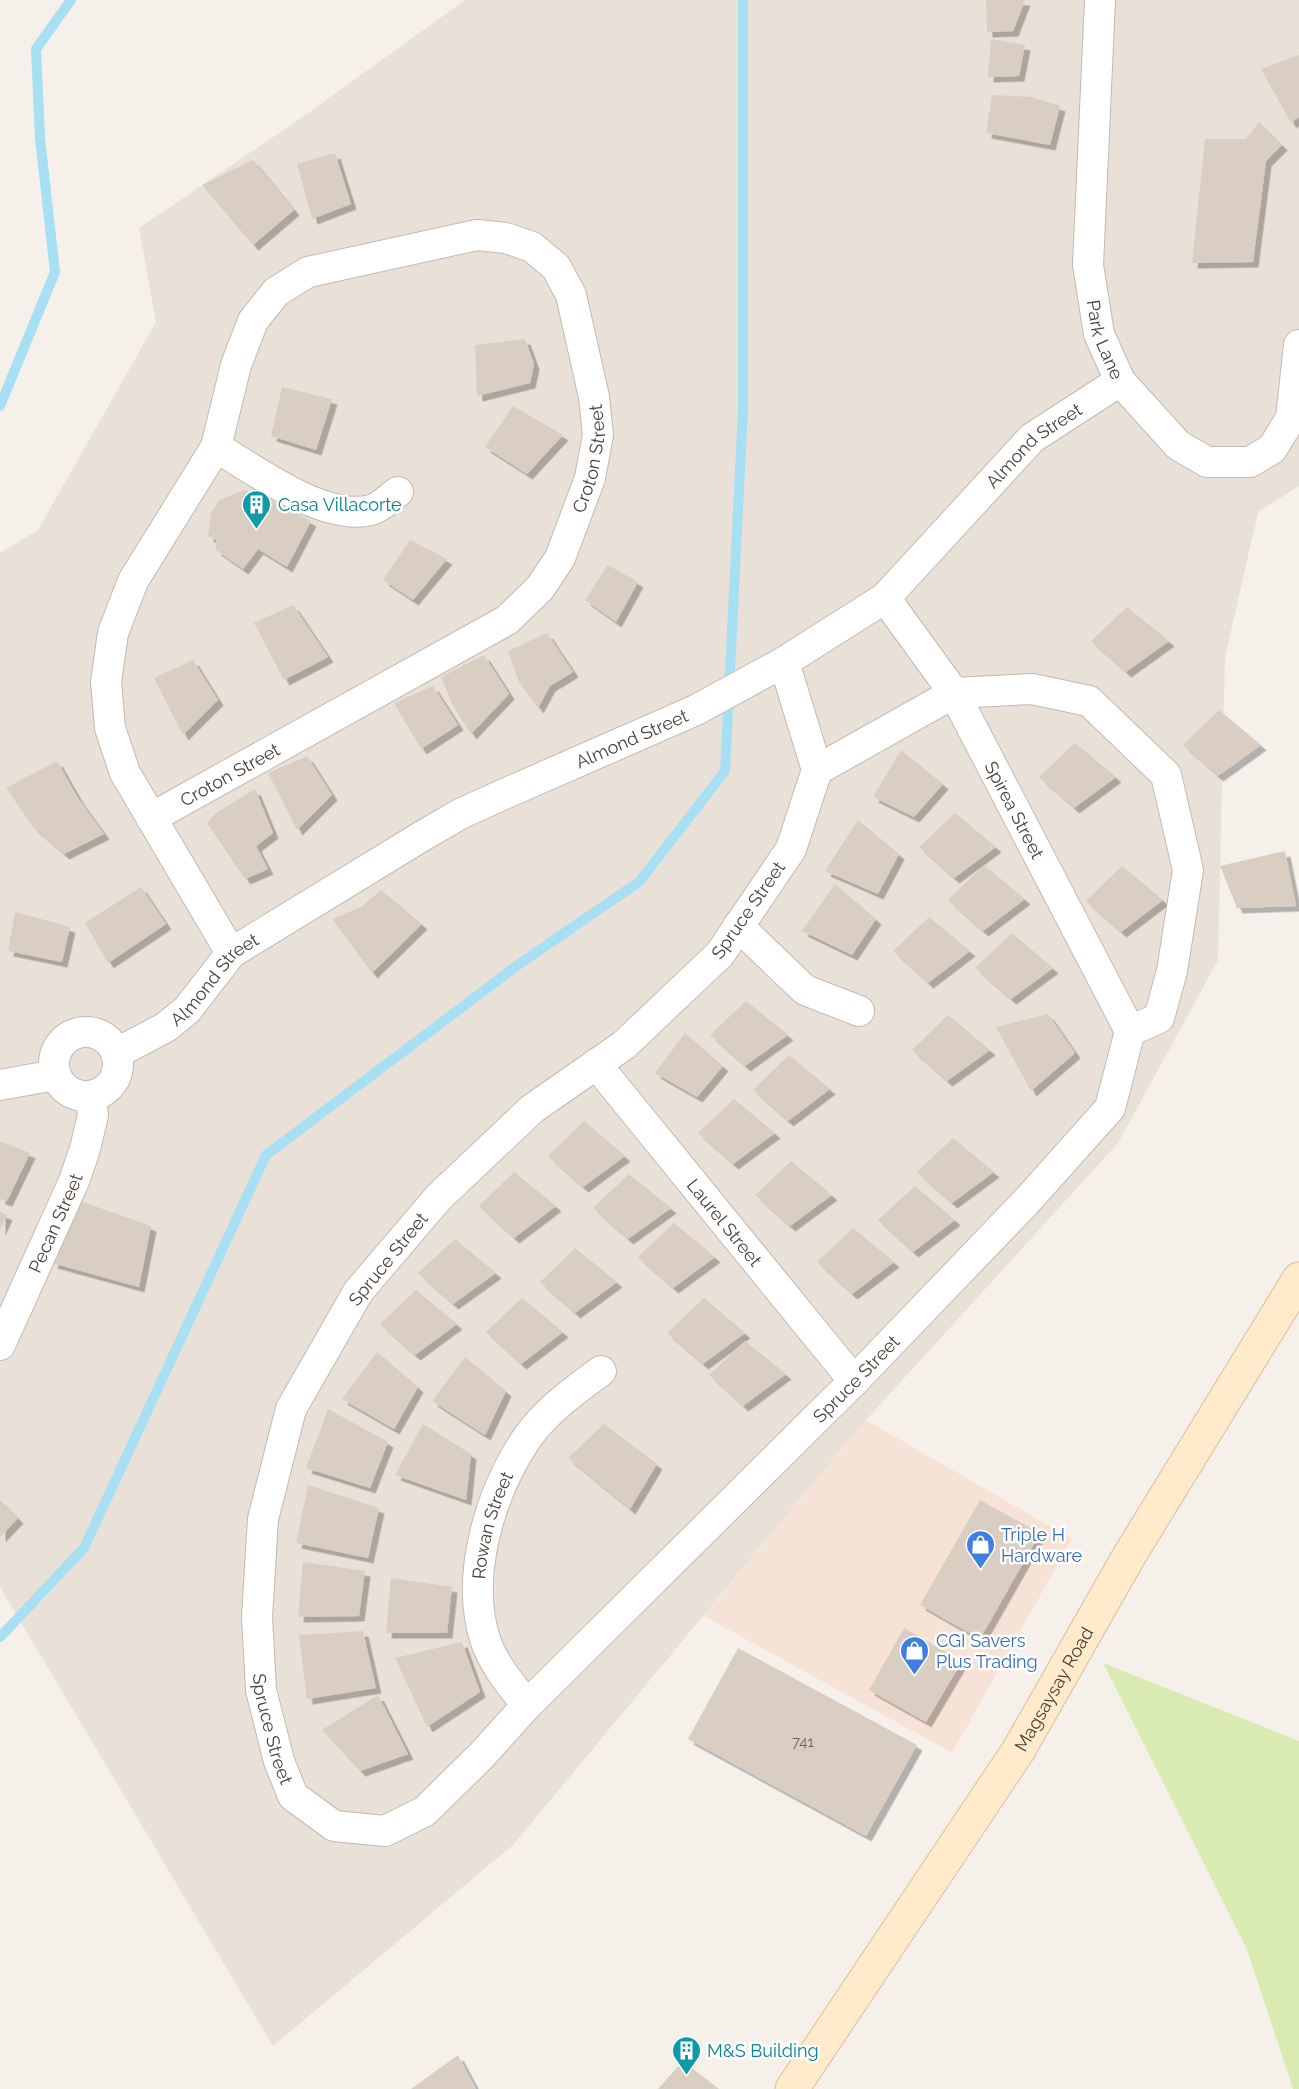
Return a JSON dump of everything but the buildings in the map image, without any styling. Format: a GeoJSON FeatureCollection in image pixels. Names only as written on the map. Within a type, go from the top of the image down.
{"type":"FeatureCollection","features":[{"type":"Feature","properties":{"kind":"main road","name":"Magsaysay Road"},"geometry":{"type":"LineString","coordinates":[[792,2089],[1018,1751],[1129,1556],[1299,1279]]}},
{"type":"Feature","properties":{"kind":"street","name":"Park Lane"},"geometry":{"type":"LineString","coordinates":[[1100,0],[1088,265],[1099,334],[1120,381],[1178,445],[1207,462],[1250,462],[1272,449],[1291,418],[1299,345]]}},
{"type":"Feature","properties":{"kind":"street","name":"Croton Street"},"geometry":{"type":"LineString","coordinates":[[151,818],[507,620],[540,588],[560,558],[591,478],[598,435],[594,397],[571,295],[556,267],[532,247],[506,237],[477,235],[308,272],[276,292],[253,321],[236,365],[216,447],[133,581],[113,633],[106,682],[110,728],[125,773],[151,818],[231,953]]}},
{"type":"Feature","properties":{"kind":"street","name":"Almond Street"},"geometry":{"type":"LineString","coordinates":[[117,1053],[166,1027],[187,1010],[231,953],[460,814],[696,710],[784,662],[885,598],[1032,438],[1120,381]]}},
{"type":"Feature","properties":{"kind":"street"},"geometry":{"type":"LineString","coordinates":[[216,447],[307,500],[340,510],[372,510],[398,492]]}},
{"type":"Feature","properties":{"kind":"street","name":"Spirea Street"},"geometry":{"type":"LineString","coordinates":[[885,598],[954,693],[1130,1031]]}},
{"type":"Feature","properties":{"kind":"street"},"geometry":{"type":"LineString","coordinates":[[784,662],[817,770],[954,693],[1032,689],[1089,701],[1166,775],[1188,870],[1172,971],[1158,1018],[1130,1031]]}},
{"type":"Feature","properties":{"kind":"street","name":"Spruce Street"},"geometry":{"type":"LineString","coordinates":[[817,770],[791,849],[720,954],[624,1045],[532,1109],[438,1198],[358,1292],[291,1409],[263,1519],[257,1617],[261,1690],[279,1761],[293,1796],[334,1826],[385,1831],[425,1811],[481,1756],[527,1705],[854,1381],[1026,1202],[1110,1108],[1130,1031]]}},
{"type":"Feature","properties":{"kind":"street"},"geometry":{"type":"LineString","coordinates":[[738,926],[805,990],[859,1011]]}},
{"type":"Feature","properties":{"kind":"street"},"geometry":{"type":"LineString","coordinates":[[82,1032],[97,1033],[109,1041],[117,1053],[119,1068],[114,1082],[104,1092],[90,1097],[76,1095],[63,1087],[55,1075],[54,1061],[59,1047],[69,1037],[82,1032]]}},
{"type":"Feature","properties":{"kind":"street","name":"Laurel Street"},"geometry":{"type":"LineString","coordinates":[[596,1064],[854,1381]]}},
{"type":"Feature","properties":{"kind":"street"},"geometry":{"type":"LineString","coordinates":[[0,1085],[55,1075]]}},
{"type":"Feature","properties":{"kind":"street","name":"Pecan Street"},"geometry":{"type":"LineString","coordinates":[[0,1345],[78,1171],[93,1115],[90,1097]]}},
{"type":"Feature","properties":{"kind":"street","name":"Rowan Street"},"geometry":{"type":"LineString","coordinates":[[527,1705],[503,1675],[485,1640],[478,1599],[482,1550],[499,1491],[527,1438],[563,1399],[601,1371]]}},
{"type":"Feature","properties":{"kind":"shaded area"},"geometry":{"type":"Polygon","coordinates":[[[465,0],[1299,0],[1299,486],[1258,512],[1225,658],[1218,960],[1118,1143],[866,1420],[513,1845],[273,2046],[0,1587],[0,553],[38,530],[156,322],[139,228],[304,116],[465,0]]]}},
{"type":"Feature","properties":{"kind":"shaded area"},"geometry":{"type":"Polygon","coordinates":[[[866,1420],[1072,1539],[952,1753],[704,1616],[866,1420]]]}},
{"type":"Feature","properties":{"kind":"green space"},"geometry":{"type":"Polygon","coordinates":[[[1103,1663],[1299,1741],[1299,2089],[1293,2089],[1246,1947],[1103,1663]]]}},
{"type":"Feature","properties":{"kind":"waterway"},"geometry":{"type":"LineString","coordinates":[[0,406],[55,272],[40,138],[36,49],[71,0]]}},
{"type":"Feature","properties":{"kind":"waterway"},"geometry":{"type":"LineString","coordinates":[[0,1637],[84,1548],[266,1155],[522,962],[639,882],[725,771],[743,410],[743,0]]}},
{"type":"Feature","properties":{"kind":"place","name":"Casa Villacorte"},"geometry":{"type":"Point","coordinates":[257,530]}},
{"type":"Feature","properties":{"kind":"place","name":"Triple H Hardware"},"geometry":{"type":"Point","coordinates":[980,1570]}},
{"type":"Feature","properties":{"kind":"place","name":"CGI Savers Plus Trading"},"geometry":{"type":"Point","coordinates":[915,1676]}},
{"type":"Feature","properties":{"kind":"place","name":"M&S Building"},"geometry":{"type":"Point","coordinates":[686,2076]}}]}
